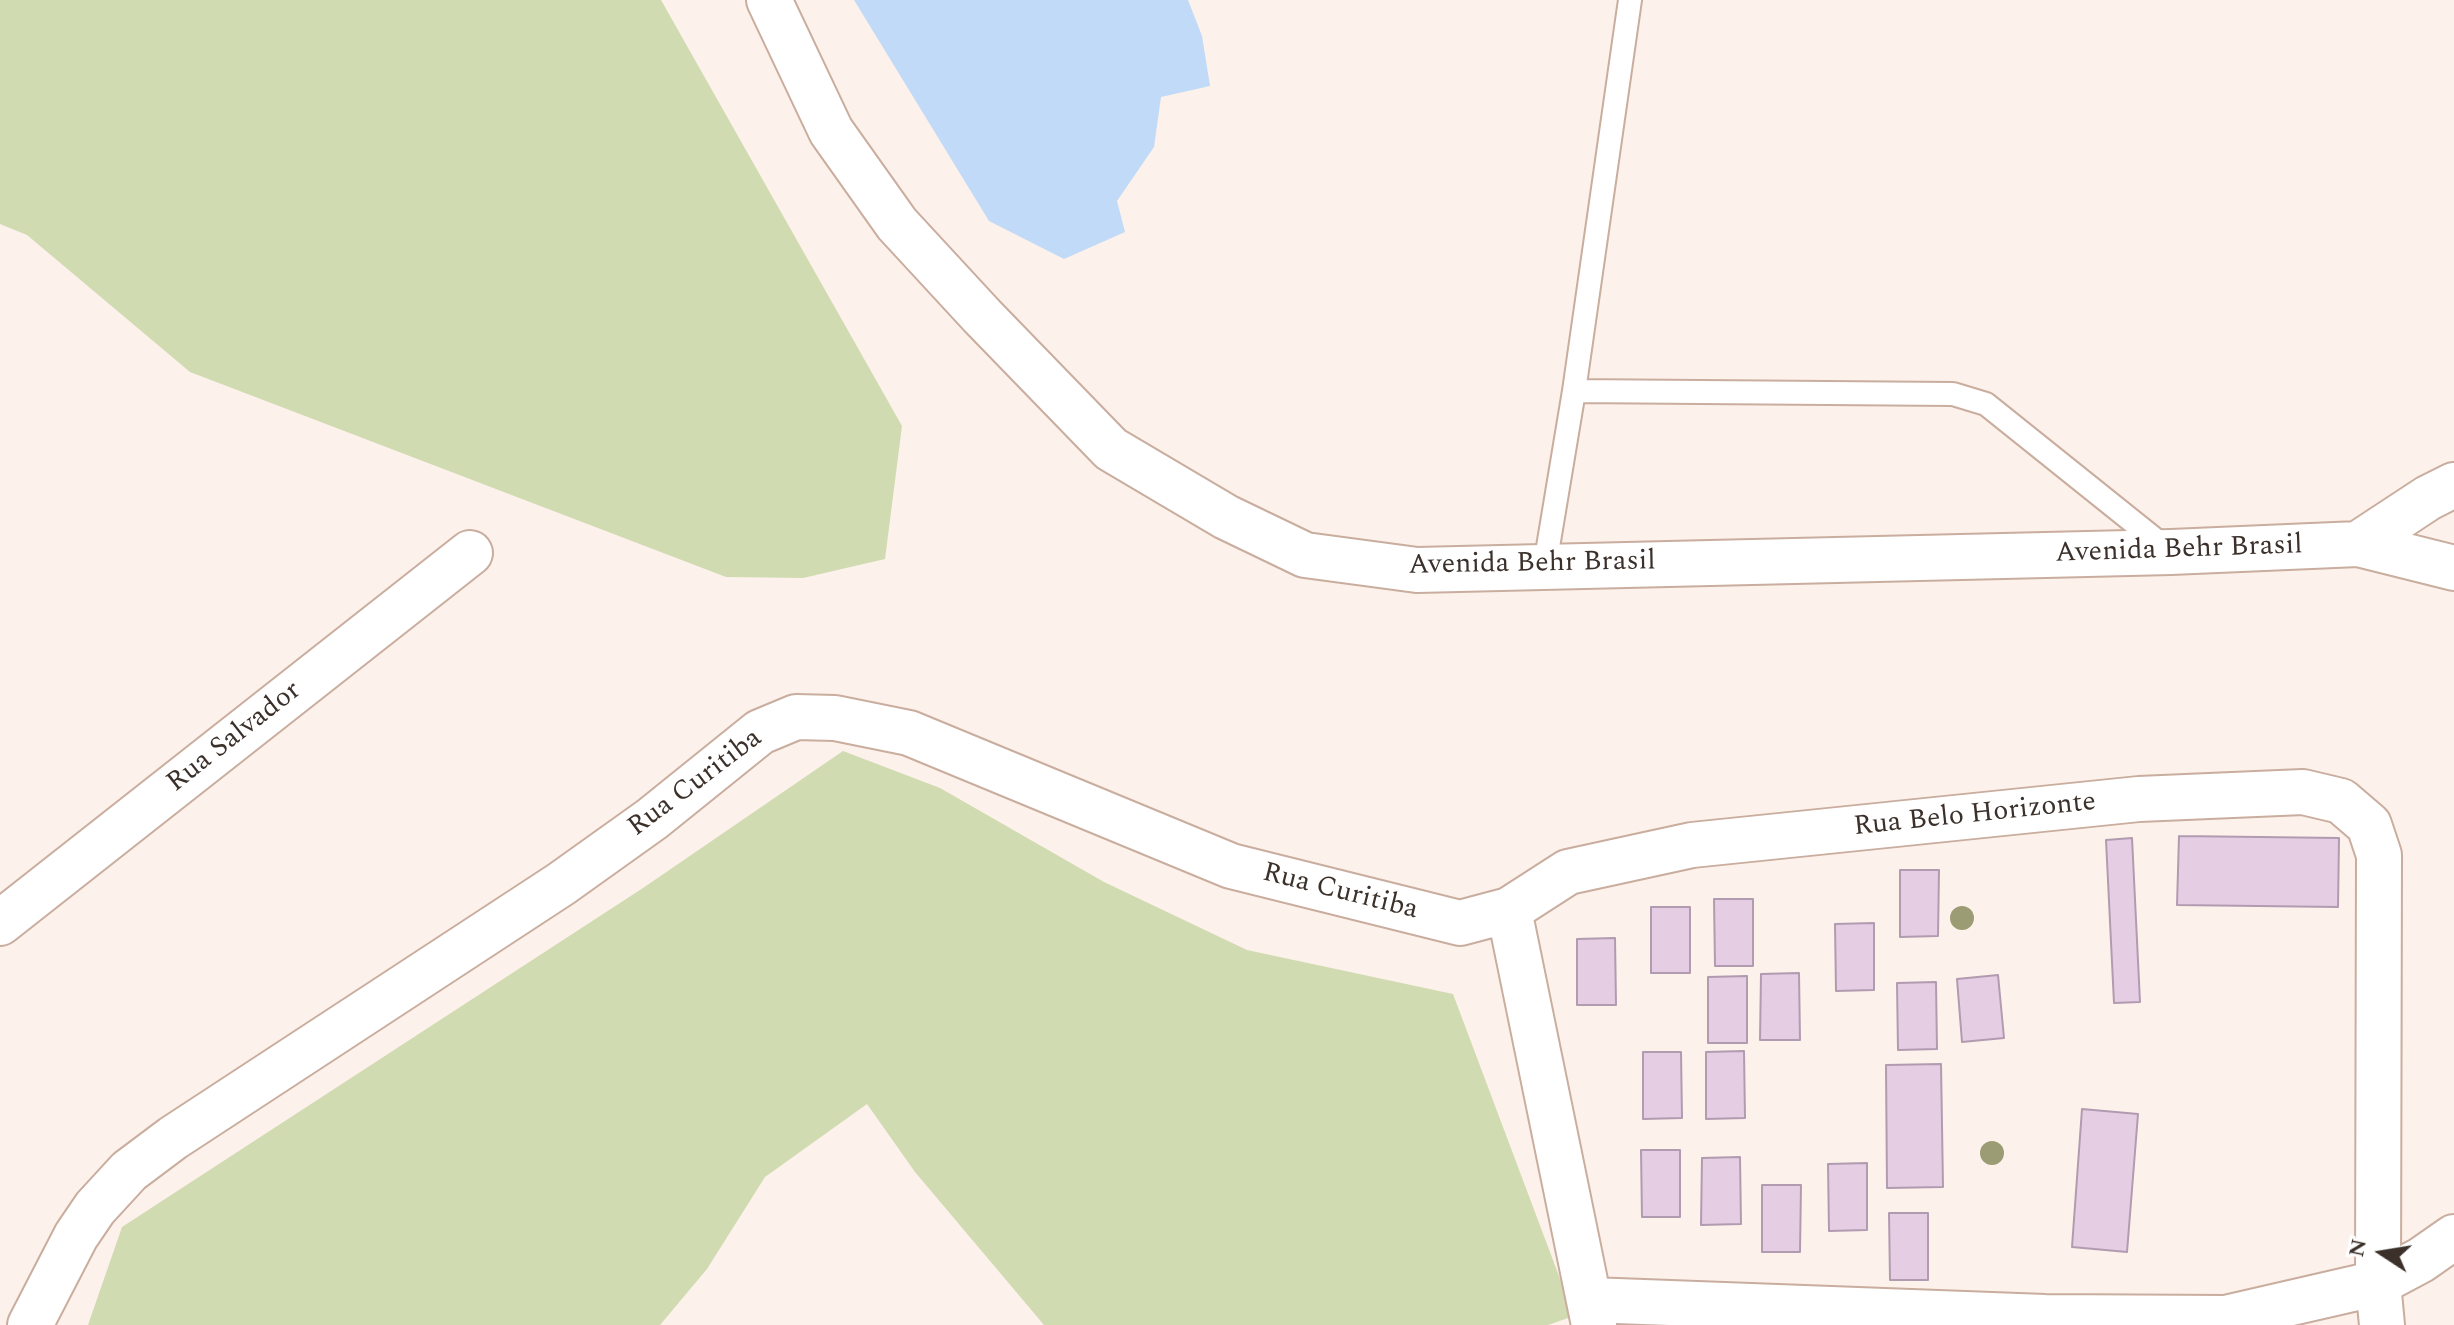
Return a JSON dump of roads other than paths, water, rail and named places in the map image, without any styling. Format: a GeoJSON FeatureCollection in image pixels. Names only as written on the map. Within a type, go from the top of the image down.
{"type":"FeatureCollection","features":[{"type":"Feature","properties":{"kind":"street","name":"Avenida Behr Brasil"},"geometry":{"type":"LineString","coordinates":[[769,0],[831,131],[897,224],[982,316],[1111,449],[1226,517],[1305,555],[1417,570],[2171,552],[2358,544]]}},
{"type":"Feature","properties":{"kind":"street"},"geometry":{"type":"LineString","coordinates":[[2358,544],[2428,498],[2454,485]]}},
{"type":"Feature","properties":{"kind":"street"},"geometry":{"type":"LineString","coordinates":[[2358,544],[2454,568]]}},
{"type":"Feature","properties":{"kind":"street","name":"Rua Salvador"},"geometry":{"type":"LineString","coordinates":[[0,923],[470,553]]}},
{"type":"Feature","properties":{"kind":"street","name":"Rua Curitiba"},"geometry":{"type":"LineString","coordinates":[[30,1325],[76,1236],[95,1208],[129,1171],[186,1129],[561,884],[652,819],[760,732],[796,717],[835,718],[909,733],[1231,866],[1460,923],[1509,910]]}},
{"type":"Feature","properties":{"kind":"street","name":"Rua Belo Horizonte"},"geometry":{"type":"LineString","coordinates":[[1509,910],[1568,872],[1692,845],[2139,799],[2303,792],[2341,801],[2369,825],[2379,855],[2380,1304]]}},
{"type":"Feature","properties":{"kind":"street"},"geometry":{"type":"LineString","coordinates":[[1509,910],[1592,1312],[2046,1321],[2226,1318],[2380,1304],[2438,1248]]}},
{"type":"Feature","properties":{"kind":"street"},"geometry":{"type":"LineString","coordinates":[[2394,1325],[2438,1248]]}},
{"type":"Feature","properties":{"kind":"lane"},"geometry":{"type":"LineString","coordinates":[[1545,565],[1574,391],[1630,0]]}},
{"type":"Feature","properties":{"kind":"lane"},"geometry":{"type":"LineString","coordinates":[[1574,391],[1953,394],[1986,404],[2171,552]]}},
{"type":"Feature","properties":{"kind":"water"},"geometry":{"type":"Polygon","coordinates":[[[854,0],[1188,0],[1202,36],[1210,86],[1161,97],[1154,147],[1117,201],[1125,232],[1064,259],[989,221],[854,0]]]}}]}
